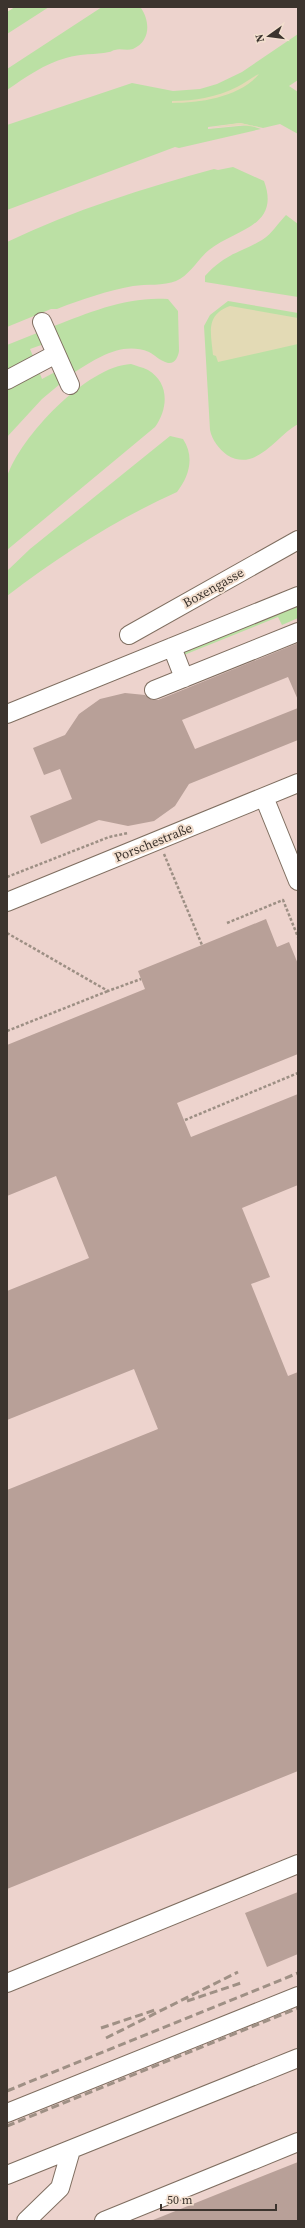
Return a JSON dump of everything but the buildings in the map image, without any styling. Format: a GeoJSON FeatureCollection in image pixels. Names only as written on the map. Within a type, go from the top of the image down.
{"type":"FeatureCollection","features":[{"type":"Feature","properties":{"kind":"lane"},"geometry":{"type":"LineString","coordinates":[[42,322],[70,385]]}},
{"type":"Feature","properties":{"kind":"lane"},"geometry":{"type":"LineString","coordinates":[[7,380],[56,354]]}},
{"type":"Feature","properties":{"kind":"lane","name":"Boxengasse"},"geometry":{"type":"LineString","coordinates":[[129,635],[298,540]]}},
{"type":"Feature","properties":{"kind":"lane"},"geometry":{"type":"LineString","coordinates":[[7,714],[298,596]]}},
{"type":"Feature","properties":{"kind":"lane"},"geometry":{"type":"LineString","coordinates":[[154,690],[298,632]]}},
{"type":"Feature","properties":{"kind":"lane"},"geometry":{"type":"LineString","coordinates":[[172,647],[184,678]]}},
{"type":"Feature","properties":{"kind":"lane","name":"Porschestraße"},"geometry":{"type":"LineString","coordinates":[[7,902],[298,783]]}},
{"type":"Feature","properties":{"kind":"lane"},"geometry":{"type":"LineString","coordinates":[[264,797],[298,881]]}},
{"type":"Feature","properties":{"kind":"lane"},"geometry":{"type":"LineString","coordinates":[[7,1983],[298,1864]]}},
{"type":"Feature","properties":{"kind":"lane"},"geometry":{"type":"LineString","coordinates":[[7,2113],[298,1996]]}},
{"type":"Feature","properties":{"kind":"lane"},"geometry":{"type":"LineString","coordinates":[[7,2175],[298,2058]]}},
{"type":"Feature","properties":{"kind":"lane"},"geometry":{"type":"LineString","coordinates":[[104,2221],[298,2142]]}},
{"type":"Feature","properties":{"kind":"lane"},"geometry":{"type":"LineString","coordinates":[[26,2221],[60,2188],[71,2150]]}},
{"type":"Feature","properties":{"kind":"path"},"geometry":{"type":"LineString","coordinates":[[227,923],[283,900],[298,937]]}},
{"type":"Feature","properties":{"kind":"path"},"geometry":{"type":"LineString","coordinates":[[7,933],[108,991]]}},
{"type":"Feature","properties":{"kind":"path"},"geometry":{"type":"LineString","coordinates":[[7,1030],[141,979]]}},
{"type":"Feature","properties":{"kind":"path"},"geometry":{"type":"LineString","coordinates":[[185,1120],[298,1073]]}},
{"type":"Feature","properties":{"kind":"shaded area"},"geometry":{"type":"Polygon","coordinates":[[[15,7],[298,7],[298,2221],[7,2221],[7,12],[15,7]]]}},
{"type":"Feature","properties":{"kind":"green space"},"geometry":{"type":"Polygon","coordinates":[[[15,7],[49,7],[7,34],[7,12],[15,7]]]}},
{"type":"Feature","properties":{"kind":"green space"},"geometry":{"type":"Polygon","coordinates":[[[102,7],[141,8],[147,25],[146,36],[143,41],[133,49],[117,49],[104,53],[77,55],[58,61],[35,71],[7,90],[7,69],[102,7]]]}},
{"type":"Feature","properties":{"kind":"green space"},"geometry":{"type":"Polygon","coordinates":[[[298,34],[298,80],[289,86],[298,92],[298,134],[280,124],[263,128],[240,123],[208,127],[208,129],[249,125],[261,129],[179,148],[175,147],[7,210],[7,125],[132,83],[173,91],[200,89],[217,84],[242,72],[298,34]]]}},
{"type":"Feature","properties":{"kind":"green space"},"geometry":{"type":"Polygon","coordinates":[[[233,167],[264,181],[268,196],[266,208],[261,218],[253,225],[209,250],[186,275],[171,283],[133,286],[104,293],[57,309],[51,309],[7,327],[7,242],[32,230],[109,201],[214,169],[218,170],[233,167]]]}},
{"type":"Feature","properties":{"kind":"green space"},"geometry":{"type":"Polygon","coordinates":[[[286,215],[298,224],[298,297],[205,282],[205,276],[212,268],[226,258],[266,238],[286,215]]]}},
{"type":"Feature","properties":{"kind":"green space"},"geometry":{"type":"Polygon","coordinates":[[[168,299],[178,311],[179,351],[177,358],[173,362],[168,363],[162,361],[149,352],[139,349],[129,349],[109,353],[75,372],[71,371],[53,329],[54,326],[110,306],[138,300],[168,299]]]}},
{"type":"Feature","properties":{"kind":"green space"},"geometry":{"type":"Polygon","coordinates":[[[228,301],[298,313],[298,424],[265,451],[247,459],[237,459],[227,455],[216,444],[210,430],[204,326],[210,315],[228,301]]]}},
{"type":"Feature","properties":{"kind":"green space"},"geometry":{"type":"Polygon","coordinates":[[[37,333],[40,334],[44,344],[30,349],[35,361],[7,376],[7,345],[37,333]]]}},
{"type":"Feature","properties":{"kind":"green space"},"geometry":{"type":"Polygon","coordinates":[[[131,364],[144,368],[155,375],[163,389],[165,397],[164,404],[155,427],[7,550],[7,477],[14,461],[26,443],[40,424],[57,406],[76,390],[95,377],[114,368],[131,364]]]}},
{"type":"Feature","properties":{"kind":"green space"},"geometry":{"type":"Polygon","coordinates":[[[37,366],[42,379],[55,372],[60,384],[42,399],[7,437],[7,382],[37,366]]]}},
{"type":"Feature","properties":{"kind":"green space"},"geometry":{"type":"Polygon","coordinates":[[[170,436],[183,439],[187,446],[190,460],[185,480],[177,492],[110,526],[68,552],[7,596],[7,571],[30,549],[170,436]]]}},
{"type":"Feature","properties":{"kind":"green space"},"geometry":{"type":"Polygon","coordinates":[[[298,600],[298,618],[282,625],[278,617],[184,655],[184,650],[298,600]]]}},
{"type":"Feature","properties":{"kind":"sand"},"geometry":{"type":"Polygon","coordinates":[[[259,74],[251,82],[241,88],[219,97],[195,102],[172,103],[172,101],[214,96],[237,87],[259,74]]]}},
{"type":"Feature","properties":{"kind":"sand"},"geometry":{"type":"Polygon","coordinates":[[[240,123],[263,128],[242,125],[207,128],[240,123]]]}},
{"type":"Feature","properties":{"kind":"sand"},"geometry":{"type":"Polygon","coordinates":[[[230,306],[298,318],[298,344],[218,362],[216,356],[213,355],[211,326],[217,314],[230,306]]]}},
{"type":"Feature","properties":{"kind":"railway"},"geometry":{"type":"LineString","coordinates":[[106,2038],[238,1972]]}},
{"type":"Feature","properties":{"kind":"railway"},"geometry":{"type":"LineString","coordinates":[[7,2091],[298,1973]]}},
{"type":"Feature","properties":{"kind":"railway"},"geometry":{"type":"LineString","coordinates":[[187,2001],[241,1983]]}},
{"type":"Feature","properties":{"kind":"railway"},"geometry":{"type":"LineString","coordinates":[[7,2126],[298,2008]]}},
{"type":"Feature","properties":{"kind":"railway"},"geometry":{"type":"LineString","coordinates":[[101,2028],[155,2010]]}}]}
